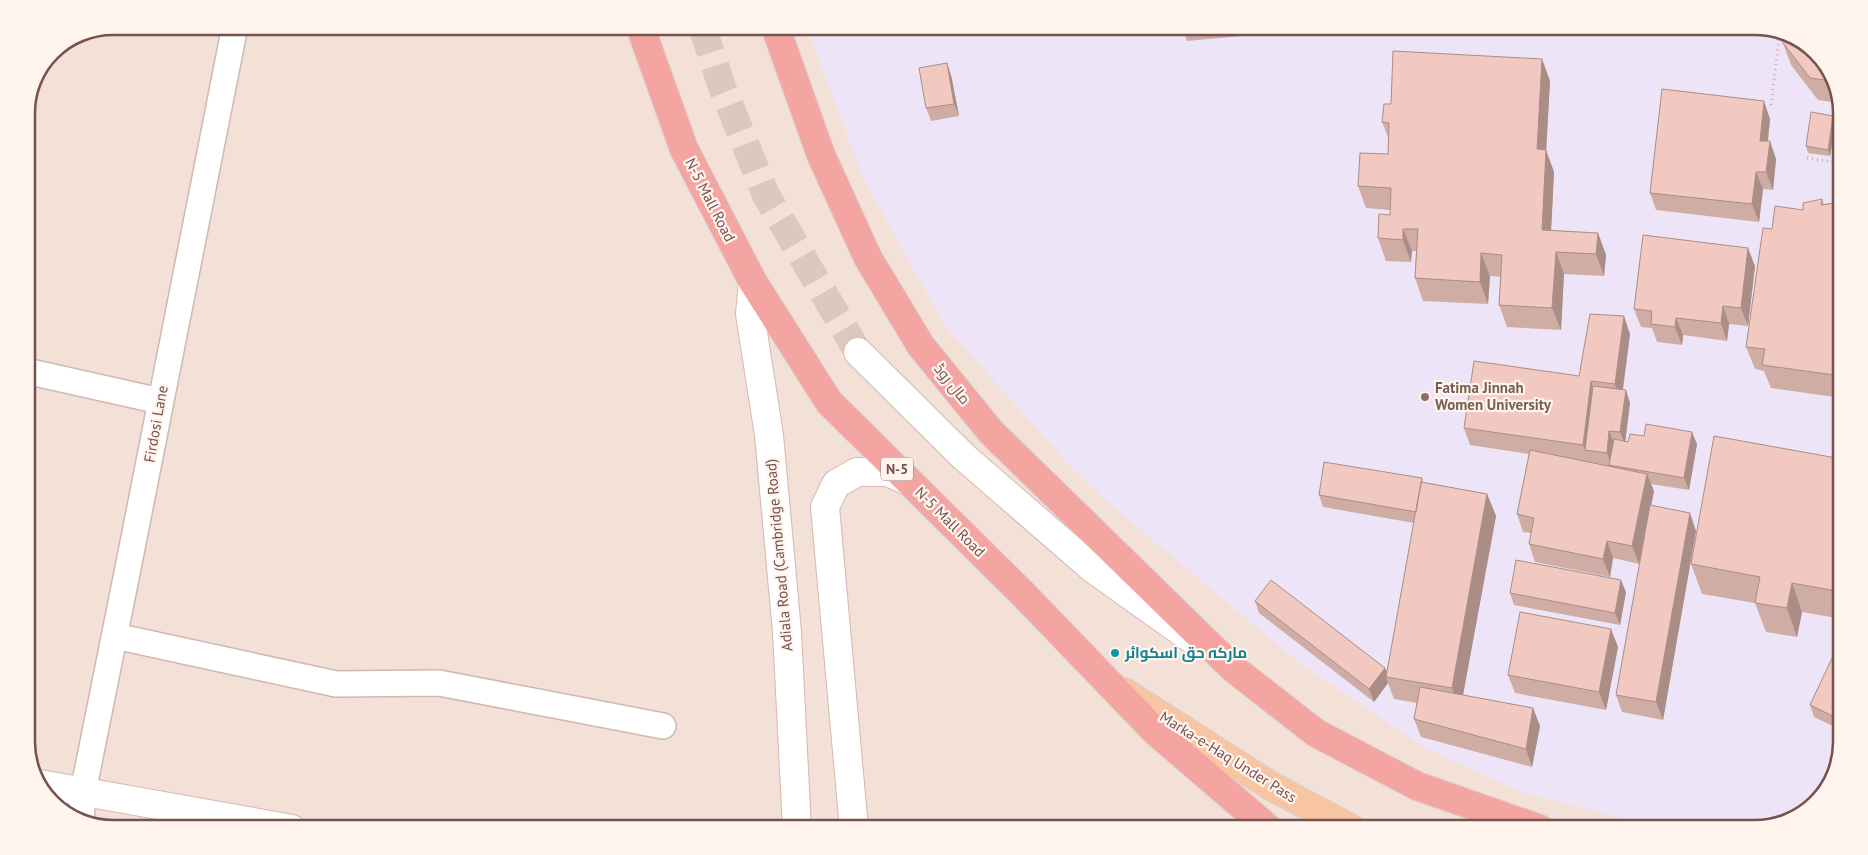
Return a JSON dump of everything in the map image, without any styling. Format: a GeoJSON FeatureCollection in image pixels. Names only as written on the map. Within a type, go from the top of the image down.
{"type":"FeatureCollection","features":[{"type":"Feature","properties":{"kind":"highway","name":"N-5 Mall Road"},"geometry":{"type":"LineString","coordinates":[[643,35],[684,149],[753,282],[829,402],[1023,594],[1156,732],[1259,820]]}},
{"type":"Feature","properties":{"kind":"highway","name":"مال روڈ"},"geometry":{"type":"LineString","coordinates":[[778,35],[821,154],[868,258],[921,346],[991,432],[1234,669],[1316,733],[1418,786],[1514,820]]}},
{"type":"Feature","properties":{"kind":"main road","name":"Adiala Road (Cambridge Road)"},"geometry":{"type":"LineString","coordinates":[[753,282],[750,314],[768,434],[787,632],[797,820]]}},
{"type":"Feature","properties":{"kind":"main road"},"geometry":{"type":"LineString","coordinates":[[858,352],[964,457],[1092,568],[1234,669]]}},
{"type":"Feature","properties":{"kind":"main road"},"geometry":{"type":"LineString","coordinates":[[853,820],[825,507],[836,484],[857,472],[888,472],[910,482]]}},
{"type":"Feature","properties":{"kind":"main road","name":"Marka-e-Haq Under Pass"},"geometry":{"type":"LineString","coordinates":[[1106,680],[1271,786],[1335,820]]}},
{"type":"Feature","properties":{"kind":"main road"},"geometry":{"type":"LineString","coordinates":[[49,786],[241,820]]}},
{"type":"Feature","properties":{"kind":"street","name":"Firdosi Lane"},"geometry":{"type":"LineString","coordinates":[[82,813],[83,792],[149,470],[160,400],[233,35]]}},
{"type":"Feature","properties":{"kind":"street"},"geometry":{"type":"LineString","coordinates":[[35,373],[160,400]]}},
{"type":"Feature","properties":{"kind":"street"},"geometry":{"type":"LineString","coordinates":[[115,636],[336,684],[439,683],[663,726]]}},
{"type":"Feature","properties":{"kind":"path"},"geometry":{"type":"LineString","coordinates":[[1772,105],[1779,39]]}},
{"type":"Feature","properties":{"kind":"path"},"geometry":{"type":"LineString","coordinates":[[1807,158],[1833,162]]}},
{"type":"Feature","properties":{"kind":"shaded area"},"geometry":{"type":"Polygon","coordinates":[[[114,35],[1765,36],[1831,98],[1833,108],[1833,742],[1827,772],[1817,789],[1798,807],[1789,812],[1775,817],[1755,820],[114,820],[83,814],[66,804],[51,789],[41,772],[35,747],[35,108],[43,79],[51,66],[62,54],[88,39],[114,35]]]}},
{"type":"Feature","properties":{"kind":"shaded area","name":"Fatima Jinnah Women University"},"geometry":{"type":"Polygon","coordinates":[[[809,35],[1755,35],[1785,41],[1802,51],[1814,62],[1825,79],[1833,108],[1833,742],[1827,772],[1817,789],[1798,807],[1789,812],[1765,819],[1629,820],[1522,792],[1426,749],[1297,661],[1110,504],[1072,468],[945,326],[864,180],[809,35]]]}},
{"type":"Feature","properties":{"kind":"building"},"geometry":{"type":"Polygon","coordinates":[[[1783,41],[1785,41],[1802,51],[1814,62],[1825,80],[1810,78],[1783,43],[1783,41]]]}},
{"type":"Feature","properties":{"kind":"building"},"geometry":{"type":"Polygon","coordinates":[[[1393,51],[1542,59],[1537,149],[1546,150],[1542,230],[1598,233],[1596,254],[1556,252],[1552,308],[1499,305],[1502,255],[1481,253],[1480,282],[1415,278],[1418,229],[1403,229],[1403,240],[1378,238],[1379,214],[1390,215],[1391,188],[1358,186],[1360,153],[1388,154],[1389,123],[1382,122],[1384,104],[1391,104],[1393,51]]]}},
{"type":"Feature","properties":{"kind":"building"},"geometry":{"type":"Polygon","coordinates":[[[947,63],[954,104],[926,108],[919,68],[947,63]]]}},
{"type":"Feature","properties":{"kind":"building"},"geometry":{"type":"Polygon","coordinates":[[[1662,89],[1764,101],[1760,141],[1770,141],[1766,172],[1756,172],[1752,204],[1650,193],[1662,89]]]}},
{"type":"Feature","properties":{"kind":"building"},"geometry":{"type":"Polygon","coordinates":[[[1811,112],[1833,116],[1828,150],[1806,146],[1811,112]]]}},
{"type":"Feature","properties":{"kind":"building"},"geometry":{"type":"Polygon","coordinates":[[[1822,199],[1821,205],[1833,203],[1833,375],[1762,365],[1765,349],[1746,347],[1763,228],[1772,229],[1775,206],[1803,210],[1803,203],[1822,199]]]}},
{"type":"Feature","properties":{"kind":"building"},"geometry":{"type":"Polygon","coordinates":[[[1643,235],[1748,248],[1741,308],[1723,306],[1721,323],[1676,318],[1675,327],[1651,324],[1652,311],[1634,309],[1643,235]]]}},
{"type":"Feature","properties":{"kind":"building"},"geometry":{"type":"Polygon","coordinates":[[[1590,314],[1624,316],[1615,384],[1591,381],[1583,445],[1464,428],[1474,361],[1579,376],[1590,314]]]}},
{"type":"Feature","properties":{"kind":"building"},"geometry":{"type":"Polygon","coordinates":[[[1593,386],[1626,390],[1620,432],[1609,431],[1607,453],[1585,450],[1593,386]]]}},
{"type":"Feature","properties":{"kind":"building"},"geometry":{"type":"Polygon","coordinates":[[[1646,424],[1692,432],[1684,478],[1609,465],[1614,439],[1628,442],[1630,434],[1644,436],[1646,424]]]}},
{"type":"Feature","properties":{"kind":"building"},"geometry":{"type":"Polygon","coordinates":[[[1714,436],[1833,457],[1833,590],[1792,583],[1787,608],[1755,603],[1760,577],[1691,564],[1714,436]]]}},
{"type":"Feature","properties":{"kind":"building"},"geometry":{"type":"Polygon","coordinates":[[[1530,450],[1647,474],[1632,546],[1607,541],[1603,559],[1529,544],[1534,518],[1517,514],[1530,450]]]}},
{"type":"Feature","properties":{"kind":"building"},"geometry":{"type":"Polygon","coordinates":[[[1324,462],[1422,478],[1416,512],[1319,495],[1324,462]]]}},
{"type":"Feature","properties":{"kind":"building"},"geometry":{"type":"Polygon","coordinates":[[[1421,482],[1487,494],[1452,688],[1386,677],[1421,482]]]}},
{"type":"Feature","properties":{"kind":"building"},"geometry":{"type":"Polygon","coordinates":[[[1650,505],[1690,513],[1656,702],[1616,695],[1650,505]]]}},
{"type":"Feature","properties":{"kind":"building"},"geometry":{"type":"Polygon","coordinates":[[[1516,560],[1621,580],[1615,613],[1510,593],[1516,560]]]}},
{"type":"Feature","properties":{"kind":"building"},"geometry":{"type":"Polygon","coordinates":[[[1271,580],[1385,668],[1369,689],[1255,601],[1271,580]]]}},
{"type":"Feature","properties":{"kind":"building"},"geometry":{"type":"Polygon","coordinates":[[[1520,612],[1611,629],[1599,692],[1508,675],[1520,612]]]}},
{"type":"Feature","properties":{"kind":"building"},"geometry":{"type":"Polygon","coordinates":[[[1833,656],[1833,716],[1810,705],[1833,656]]]}},
{"type":"Feature","properties":{"kind":"building"},"geometry":{"type":"Polygon","coordinates":[[[1420,687],[1533,708],[1526,749],[1414,719],[1420,687]]]}},
{"type":"Feature","properties":{"kind":"tunnel"},"geometry":{"type":"LineString","coordinates":[[705,35],[722,87],[766,195],[858,352]]}},
{"type":"Feature","properties":{"kind":"place","name":"Fatima Jinnah Women University"},"geometry":{"type":"Point","coordinates":[1425,397]}},
{"type":"Feature","properties":{"kind":"place","name":"مارکہ حق اسکوائر"},"geometry":{"type":"Point","coordinates":[1115,653]}}]}
